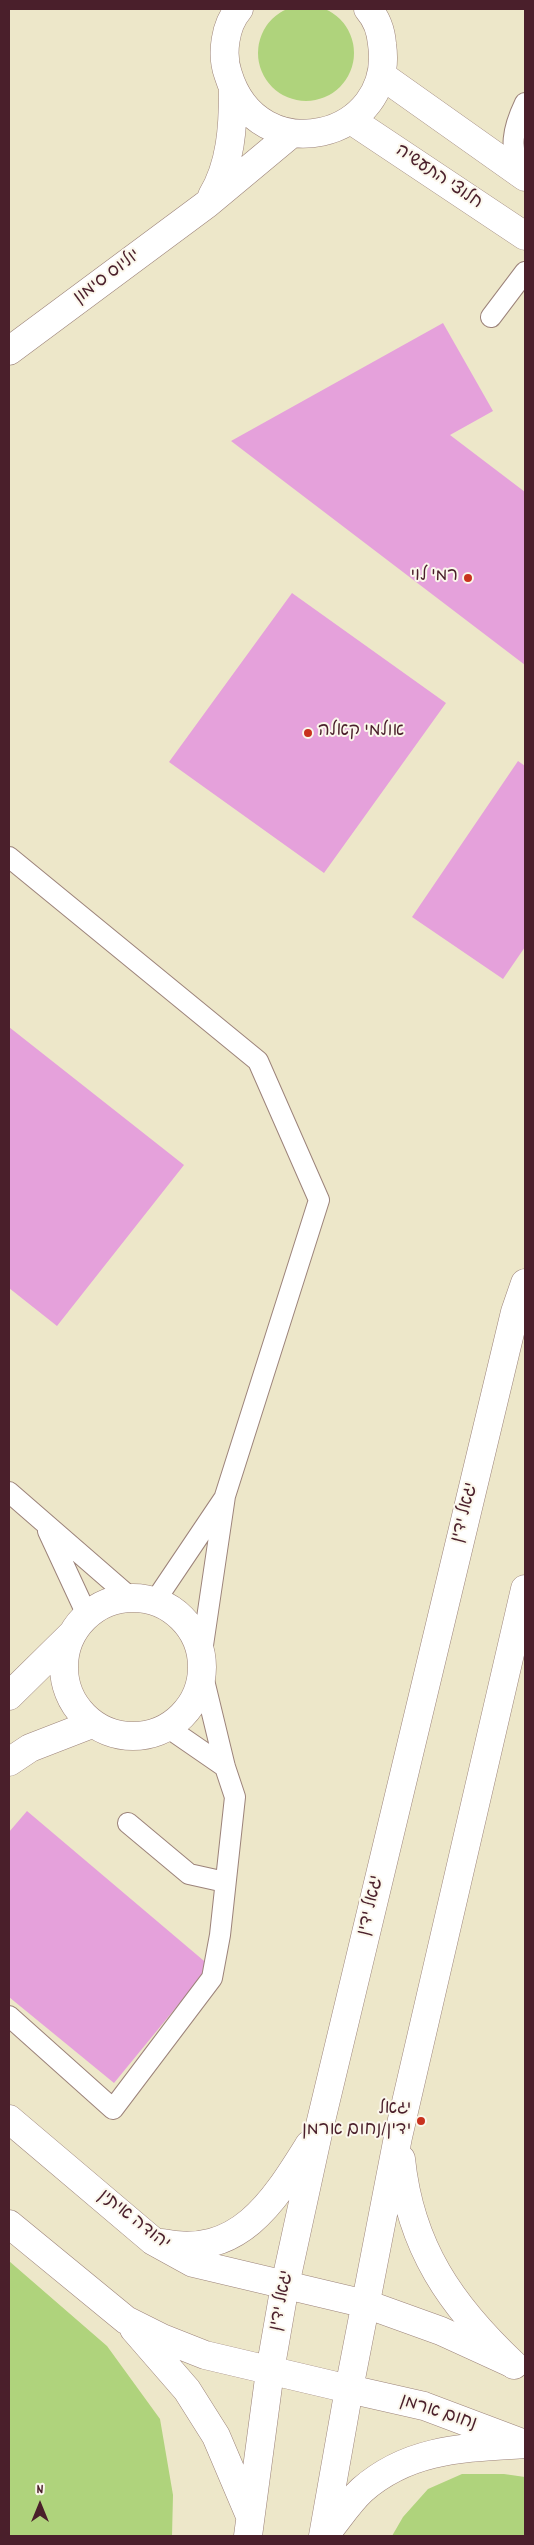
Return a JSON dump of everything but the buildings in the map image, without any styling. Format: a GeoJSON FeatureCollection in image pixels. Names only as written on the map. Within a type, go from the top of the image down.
{"type":"FeatureCollection","features":[{"type":"Feature","properties":{"kind":"main road"},"geometry":{"type":"LineString","coordinates":[[237,10],[226,38],[225,47],[225,65],[233,91],[249,112],[271,127],[291,134],[312,134],[333,129],[351,120],[370,100],[381,75],[384,54],[381,33],[368,9]]}},
{"type":"Feature","properties":{"kind":"main road"},"geometry":{"type":"LineString","coordinates":[[381,75],[525,177]]}},
{"type":"Feature","properties":{"kind":"main road","name":"יוליוס סימון"},"geometry":{"type":"LineString","coordinates":[[207,204],[222,180],[233,114],[233,91]]}},
{"type":"Feature","properties":{"kind":"main road","name":"חלוצי התעשיה"},"geometry":{"type":"LineString","coordinates":[[351,120],[525,236]]}},
{"type":"Feature","properties":{"kind":"main road","name":"יוליוס סימון"},"geometry":{"type":"LineString","coordinates":[[9,351],[207,204],[291,134]]}},
{"type":"Feature","properties":{"kind":"main road","name":"יגאל ידין"},"geometry":{"type":"LineString","coordinates":[[249,2526],[270,2371],[285,2285],[319,2129],[429,1665],[516,1312],[525,1283]]}},
{"type":"Feature","properties":{"kind":"main road"},"geometry":{"type":"LineString","coordinates":[[324,2536],[349,2389],[398,2137],[525,1589]]}},
{"type":"Feature","properties":{"kind":"main road"},"geometry":{"type":"LineString","coordinates":[[9,1696],[79,1624],[108,1603],[143,1599],[176,1612],[192,1630],[202,1664],[196,1699],[182,1718],[161,1732],[138,1737],[114,1734],[92,1724],[78,1710],[68,1692],[64,1673],[65,1653],[79,1624]]}},
{"type":"Feature","properties":{"kind":"main road"},"geometry":{"type":"LineString","coordinates":[[9,1762],[30,1748],[92,1724]]}},
{"type":"Feature","properties":{"kind":"main road","name":"יהודה איתין"},"geometry":{"type":"LineString","coordinates":[[9,2119],[153,2241],[193,2263],[366,2304]]}},
{"type":"Feature","properties":{"kind":"main road"},"geometry":{"type":"LineString","coordinates":[[153,2241],[178,2246],[196,2246],[219,2241],[243,2229],[266,2210],[288,2180],[319,2129]]}},
{"type":"Feature","properties":{"kind":"main road"},"geometry":{"type":"LineString","coordinates":[[398,2137],[403,2184],[415,2228],[436,2272],[465,2315],[520,2368]]}},
{"type":"Feature","properties":{"kind":"main road"},"geometry":{"type":"LineString","coordinates":[[9,2224],[126,2320],[187,2390],[216,2436],[249,2526]]}},
{"type":"Feature","properties":{"kind":"main road"},"geometry":{"type":"LineString","coordinates":[[366,2304],[441,2331],[520,2368]]}},
{"type":"Feature","properties":{"kind":"main road"},"geometry":{"type":"LineString","coordinates":[[126,2320],[162,2338],[205,2355],[349,2389]]}},
{"type":"Feature","properties":{"kind":"main road","name":"נחום ארמן"},"geometry":{"type":"LineString","coordinates":[[349,2389],[424,2406],[525,2444]]}},
{"type":"Feature","properties":{"kind":"main road"},"geometry":{"type":"LineString","coordinates":[[324,2536],[360,2491],[382,2474],[404,2462],[427,2454],[525,2444]]}},
{"type":"Feature","properties":{"kind":"lane"},"geometry":{"type":"LineString","coordinates":[[525,102],[516,123],[513,142],[514,154],[525,173]]}},
{"type":"Feature","properties":{"kind":"lane"},"geometry":{"type":"LineString","coordinates":[[491,317],[525,272]]}},
{"type":"Feature","properties":{"kind":"lane"},"geometry":{"type":"LineString","coordinates":[[9,856],[258,1061],[319,1200],[225,1496],[202,1664],[225,1768],[235,1798],[220,1935],[212,1978],[113,2109],[9,2016]]}},
{"type":"Feature","properties":{"kind":"lane"},"geometry":{"type":"LineString","coordinates":[[9,1492],[45,1524],[143,1599],[225,1496]]}},
{"type":"Feature","properties":{"kind":"lane"},"geometry":{"type":"LineString","coordinates":[[45,1524],[79,1624]]}},
{"type":"Feature","properties":{"kind":"lane"},"geometry":{"type":"LineString","coordinates":[[167,1728],[225,1768]]}},
{"type":"Feature","properties":{"kind":"lane"},"geometry":{"type":"LineString","coordinates":[[128,1823],[189,1874],[225,1882]]}},
{"type":"Feature","properties":{"kind":"green space"},"geometry":{"type":"Polygon","coordinates":[[[306,5],[324,9],[340,19],[350,35],[354,53],[350,71],[340,87],[324,97],[306,101],[288,97],[272,87],[262,71],[258,53],[262,35],[272,19],[288,9],[306,5]]]}},
{"type":"Feature","properties":{"kind":"green space"},"geometry":{"type":"Polygon","coordinates":[[[9,2261],[107,2346],[160,2419],[173,2495],[172,2536],[9,2536],[9,2261]]]}},
{"type":"Feature","properties":{"kind":"green space"},"geometry":{"type":"Polygon","coordinates":[[[462,2474],[504,2474],[525,2477],[525,2536],[392,2536],[403,2517],[428,2489],[462,2474]]]}},
{"type":"Feature","properties":{"kind":"place","name":"רמי לוי"},"geometry":{"type":"Point","coordinates":[468,578]}},
{"type":"Feature","properties":{"kind":"place","name":"אולמי קאלה"},"geometry":{"type":"Point","coordinates":[308,733]}},
{"type":"Feature","properties":{"kind":"place","name":"יגאל ידין/נחום ארמן"},"geometry":{"type":"Point","coordinates":[421,2121]}}]}
